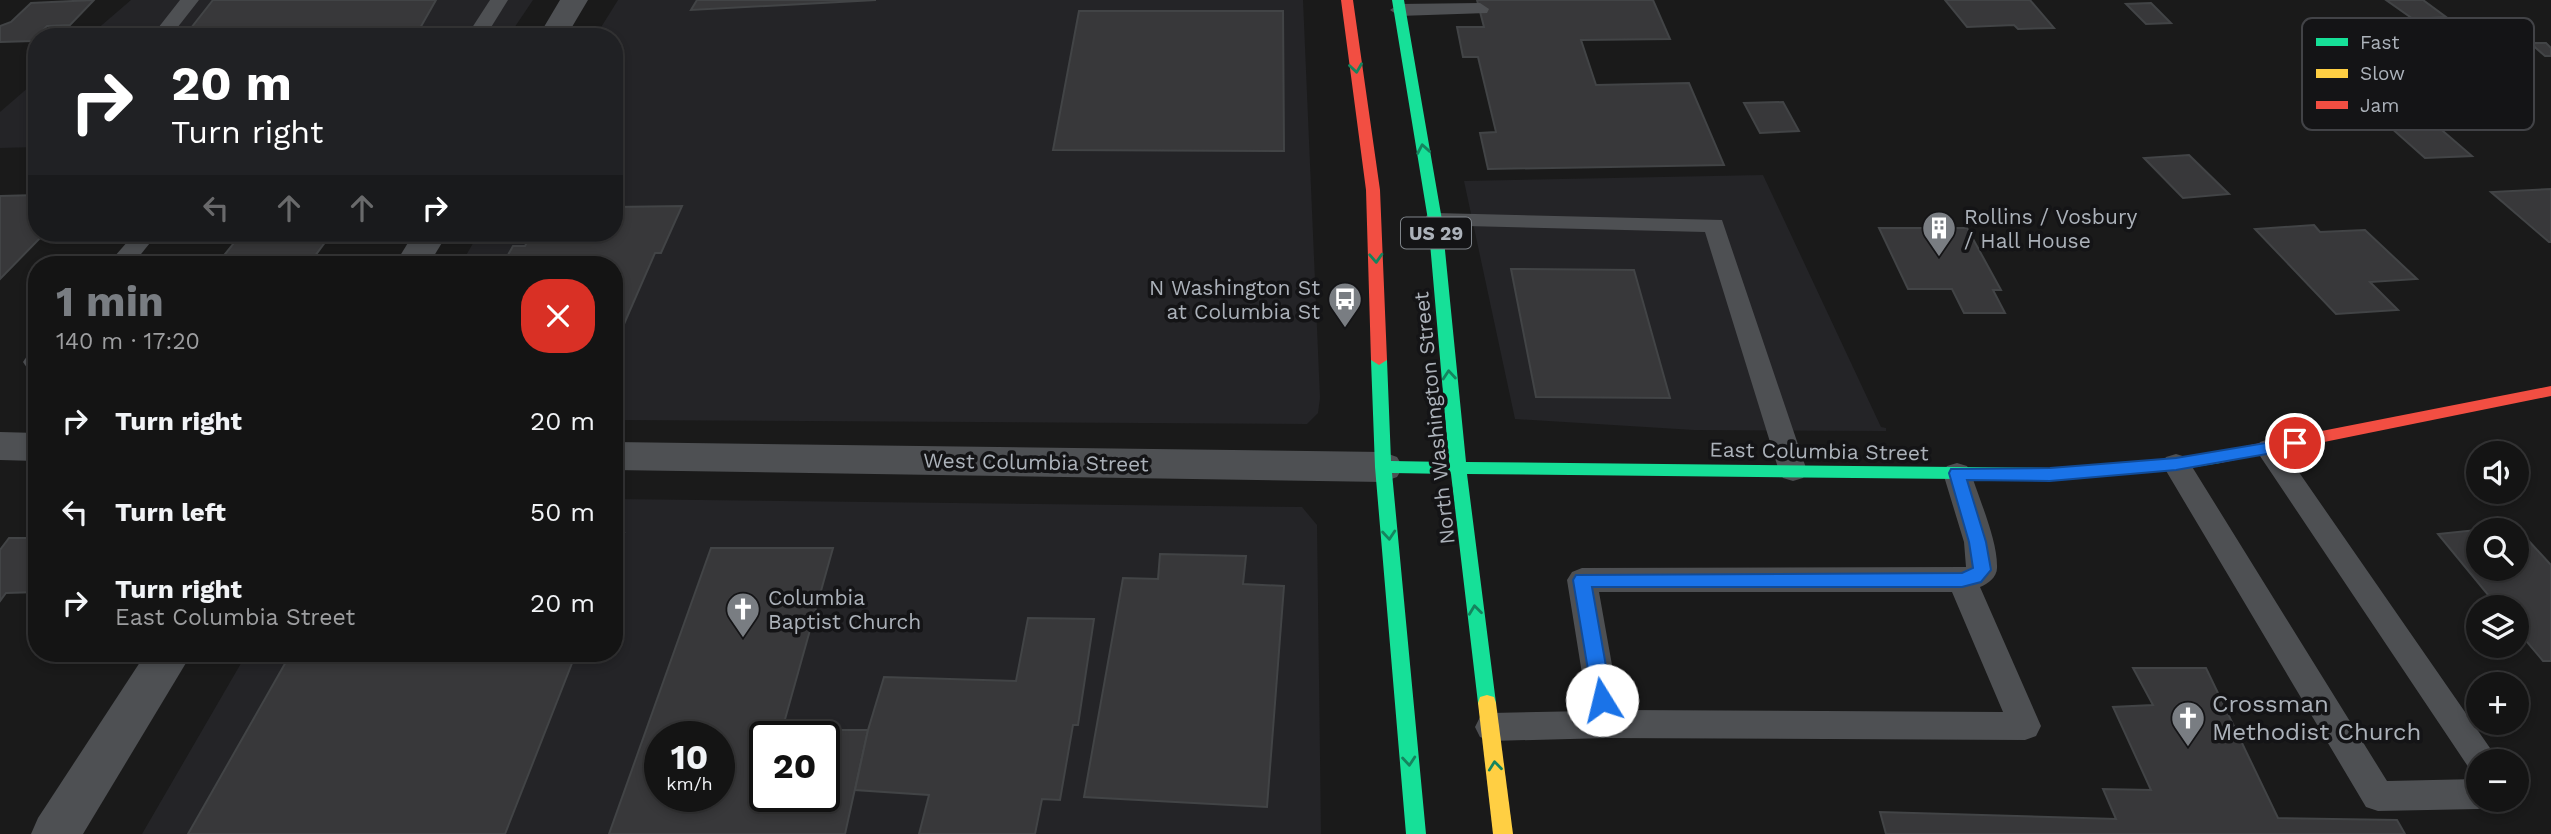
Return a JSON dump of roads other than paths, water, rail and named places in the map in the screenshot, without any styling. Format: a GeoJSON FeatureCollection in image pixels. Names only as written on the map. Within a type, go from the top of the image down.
{"type":"FeatureCollection","features":[{"type":"Feature","properties":{"kind":"main road","name":"North Washington Street"},"geometry":{"type":"LineString","coordinates":[[1347,0],[1373,190],[1383,467],[1416,834]]}},
{"type":"Feature","properties":{"kind":"main road","name":"North Washington Street"},"geometry":{"type":"LineString","coordinates":[[1399,5],[1435,220],[1458,467],[1503,834]]}},
{"type":"Feature","properties":{"kind":"main road","name":"East Columbia Street"},"geometry":{"type":"LineString","coordinates":[[1458,467],[2050,474],[2176,464],[2269,449],[2551,391]]}},
{"type":"Feature","properties":{"kind":"main road","name":"West Columbia Street"},"geometry":{"type":"LineString","coordinates":[[1383,467],[1458,467]]}},
{"type":"Feature","properties":{"kind":"street"},"geometry":{"type":"LineString","coordinates":[[557,28],[574,0]]}},
{"type":"Feature","properties":{"kind":"street"},"geometry":{"type":"LineString","coordinates":[[0,446],[28,447]]}},
{"type":"Feature","properties":{"kind":"street","name":"West Columbia Street"},"geometry":{"type":"LineString","coordinates":[[623,456],[1383,467]]}},
{"type":"Feature","properties":{"kind":"street"},"geometry":{"type":"LineString","coordinates":[[56,834],[164,662]]}},
{"type":"Feature","properties":{"kind":"lane"},"geometry":{"type":"LineString","coordinates":[[167,28],[190,0]]}},
{"type":"Feature","properties":{"kind":"lane"},"geometry":{"type":"LineString","coordinates":[[481,28],[499,0]]}},
{"type":"Feature","properties":{"kind":"lane"},"geometry":{"type":"LineString","coordinates":[[1399,5],[1480,9]]}},
{"type":"Feature","properties":{"kind":"lane"},"geometry":{"type":"LineString","coordinates":[[1435,220],[1714,225],[1793,471]]}},
{"type":"Feature","properties":{"kind":"lane"},"geometry":{"type":"LineString","coordinates":[[127,256],[139,242]]}},
{"type":"Feature","properties":{"kind":"lane"},"geometry":{"type":"LineString","coordinates":[[2269,449],[2475,749]]}},
{"type":"Feature","properties":{"kind":"lane"},"geometry":{"type":"LineString","coordinates":[[2176,464],[2378,796],[2466,793]]}},
{"type":"Feature","properties":{"kind":"lane"},"geometry":{"type":"LineString","coordinates":[[1606,724],[1582,580],[1962,580],[1975,577],[1983,570],[1978,542],[1957,473]]}},
{"type":"Feature","properties":{"kind":"lane"},"geometry":{"type":"LineString","coordinates":[[1491,727],[1606,724],[2025,726],[1962,580]]}},
{"type":"Feature","properties":{"kind":"place","name":"Rollins / Vosbury / Hall House"},"geometry":{"type":"Point","coordinates":[1939,258]}},
{"type":"Feature","properties":{"kind":"place","name":"N Washington St at Columbia St"},"geometry":{"type":"Point","coordinates":[1345,329]}},
{"type":"Feature","properties":{"kind":"place","name":"Columbia Baptist Church"},"geometry":{"type":"Point","coordinates":[743,639]}},
{"type":"Feature","properties":{"kind":"place","name":"Crossman Methodist Church"},"geometry":{"type":"Point","coordinates":[2188,748]}}]}
